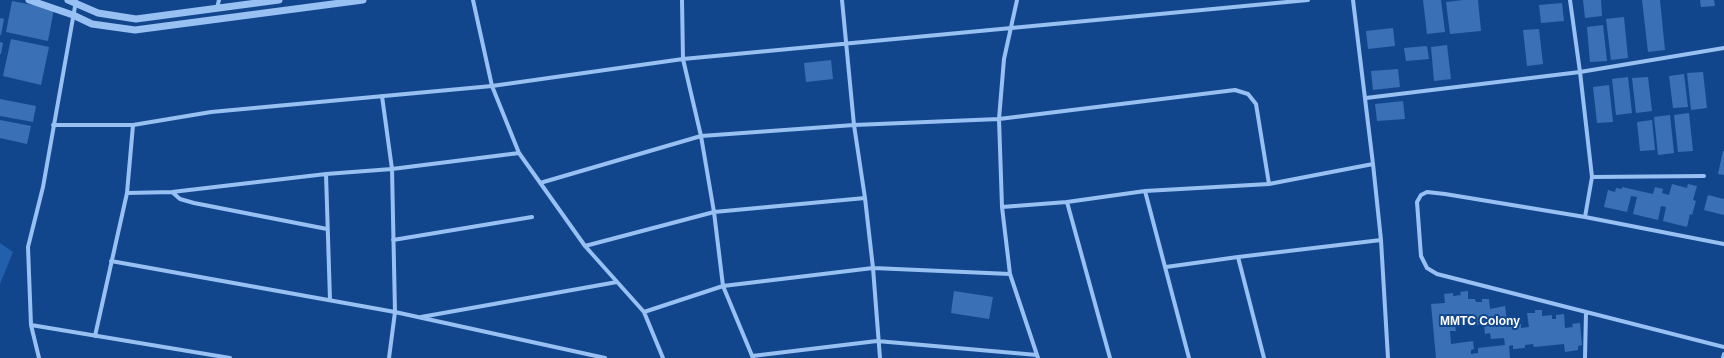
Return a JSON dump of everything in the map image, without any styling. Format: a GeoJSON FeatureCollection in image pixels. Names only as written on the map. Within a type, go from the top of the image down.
{"type":"FeatureCollection","features":[{"type":"Feature","properties":{"kind":"street"},"geometry":{"type":"LineString","coordinates":[[29,0],[73,15],[92,24],[135,30],[364,0]]}},
{"type":"Feature","properties":{"kind":"street"},"geometry":{"type":"LineString","coordinates":[[217,9],[219,0]]}},
{"type":"Feature","properties":{"kind":"street"},"geometry":{"type":"LineString","coordinates":[[39,358],[31,324],[28,247],[43,187],[73,15],[73,1],[98,13],[136,20],[279,0]]}},
{"type":"Feature","properties":{"kind":"street"},"geometry":{"type":"LineString","coordinates":[[473,0],[492,86],[520,153],[585,246],[644,312],[663,358]]}},
{"type":"Feature","properties":{"kind":"street"},"geometry":{"type":"LineString","coordinates":[[682,0],[683,59],[701,136],[714,212],[724,286],[753,357],[877,341],[1038,356],[1010,274],[1002,206],[999,119],[1004,59],[1017,0]]}},
{"type":"Feature","properties":{"kind":"street"},"geometry":{"type":"LineString","coordinates":[[842,0],[854,125],[865,198],[873,268],[877,341],[880,358]]}},
{"type":"Feature","properties":{"kind":"street"},"geometry":{"type":"LineString","coordinates":[[53,125],[133,125],[211,112],[492,86],[683,59],[1308,0]]}},
{"type":"Feature","properties":{"kind":"street"},"geometry":{"type":"LineString","coordinates":[[1353,0],[1373,164],[1388,358]]}},
{"type":"Feature","properties":{"kind":"street"},"geometry":{"type":"LineString","coordinates":[[1570,0],[1592,178],[1585,217]]}},
{"type":"Feature","properties":{"kind":"street"},"geometry":{"type":"LineString","coordinates":[[1366,98],[1580,72],[1724,48]]}},
{"type":"Feature","properties":{"kind":"street"},"geometry":{"type":"LineString","coordinates":[[540,183],[701,136],[854,125],[999,119],[1235,90],[1248,94],[1256,104],[1269,184]]}},
{"type":"Feature","properties":{"kind":"street"},"geometry":{"type":"LineString","coordinates":[[382,96],[392,169],[395,312],[389,358]]}},
{"type":"Feature","properties":{"kind":"street"},"geometry":{"type":"LineString","coordinates":[[95,336],[127,193],[133,125]]}},
{"type":"Feature","properties":{"kind":"street"},"geometry":{"type":"LineString","coordinates":[[127,193],[172,192],[326,174],[392,169],[520,153]]}},
{"type":"Feature","properties":{"kind":"street"},"geometry":{"type":"LineString","coordinates":[[1002,206],[1067,202],[1145,191],[1269,184],[1373,164]]}},
{"type":"Feature","properties":{"kind":"street"},"geometry":{"type":"LineString","coordinates":[[326,174],[330,300]]}},
{"type":"Feature","properties":{"kind":"street"},"geometry":{"type":"LineString","coordinates":[[1592,178],[1704,176]]}},
{"type":"Feature","properties":{"kind":"street"},"geometry":{"type":"LineString","coordinates":[[1145,191],[1189,358]]}},
{"type":"Feature","properties":{"kind":"street"},"geometry":{"type":"LineString","coordinates":[[172,192],[185,201],[219,209],[327,229]]}},
{"type":"Feature","properties":{"kind":"street"},"geometry":{"type":"LineString","coordinates":[[1724,244],[1585,217],[1427,192],[1421,195],[1418,202],[1421,256],[1427,268],[1437,274],[1724,347]]}},
{"type":"Feature","properties":{"kind":"street"},"geometry":{"type":"LineString","coordinates":[[585,246],[714,212],[865,198]]}},
{"type":"Feature","properties":{"kind":"street"},"geometry":{"type":"LineString","coordinates":[[1067,202],[1110,358]]}},
{"type":"Feature","properties":{"kind":"street"},"geometry":{"type":"LineString","coordinates":[[393,240],[532,217]]}},
{"type":"Feature","properties":{"kind":"street"},"geometry":{"type":"LineString","coordinates":[[1166,267],[1380,240]]}},
{"type":"Feature","properties":{"kind":"street"},"geometry":{"type":"LineString","coordinates":[[1238,257],[1264,358]]}},
{"type":"Feature","properties":{"kind":"street"},"geometry":{"type":"LineString","coordinates":[[111,261],[395,312],[605,358]]}},
{"type":"Feature","properties":{"kind":"street"},"geometry":{"type":"LineString","coordinates":[[644,312],[724,286],[873,268],[1010,274]]}},
{"type":"Feature","properties":{"kind":"street"},"geometry":{"type":"LineString","coordinates":[[418,317],[617,282]]}},
{"type":"Feature","properties":{"kind":"street"},"geometry":{"type":"LineString","coordinates":[[1585,358],[1586,312]]}},
{"type":"Feature","properties":{"kind":"street"},"geometry":{"type":"LineString","coordinates":[[31,324],[230,358]]}},
{"type":"Feature","properties":{"kind":"street"},"geometry":{"type":"LineString","coordinates":[[1723,358],[1724,354]]}},
{"type":"Feature","properties":{"kind":"shaded area"},"geometry":{"type":"Polygon","coordinates":[[[0,243],[13,252],[0,284],[0,243]]]}},
{"type":"Feature","properties":{"kind":"building"},"geometry":{"type":"Polygon","coordinates":[[[1423,0],[1441,0],[1445,32],[1427,34],[1423,0]]]}},
{"type":"Feature","properties":{"kind":"building"},"geometry":{"type":"Polygon","coordinates":[[[1478,0],[1481,31],[1450,34],[1446,2],[1478,0]]]}},
{"type":"Feature","properties":{"kind":"building"},"geometry":{"type":"Polygon","coordinates":[[[1583,0],[1601,0],[1602,16],[1585,18],[1583,0]]]}},
{"type":"Feature","properties":{"kind":"building"},"geometry":{"type":"Polygon","coordinates":[[[1642,0],[1660,0],[1665,50],[1648,52],[1642,0]]]}},
{"type":"Feature","properties":{"kind":"building"},"geometry":{"type":"Polygon","coordinates":[[[1700,0],[1714,0],[1715,6],[1701,7],[1700,0]]]}},
{"type":"Feature","properties":{"kind":"building"},"geometry":{"type":"Polygon","coordinates":[[[12,1],[54,9],[48,41],[6,32],[12,1]]]}},
{"type":"Feature","properties":{"kind":"building"},"geometry":{"type":"Polygon","coordinates":[[[1562,3],[1564,21],[1541,23],[1539,5],[1562,3]]]}},
{"type":"Feature","properties":{"kind":"building"},"geometry":{"type":"Polygon","coordinates":[[[1624,17],[1628,58],[1611,60],[1606,19],[1624,17]]]}},
{"type":"Feature","properties":{"kind":"building"},"geometry":{"type":"Polygon","coordinates":[[[0,18],[4,19],[1,35],[0,35],[0,18]]]}},
{"type":"Feature","properties":{"kind":"building"},"geometry":{"type":"Polygon","coordinates":[[[1603,25],[1607,61],[1590,62],[1587,27],[1603,25]]]}},
{"type":"Feature","properties":{"kind":"building"},"geometry":{"type":"Polygon","coordinates":[[[1393,28],[1395,46],[1368,49],[1366,31],[1393,28]]]}},
{"type":"Feature","properties":{"kind":"building"},"geometry":{"type":"Polygon","coordinates":[[[1539,29],[1543,64],[1527,66],[1523,30],[1539,29]]]}},
{"type":"Feature","properties":{"kind":"building"},"geometry":{"type":"Polygon","coordinates":[[[11,39],[49,47],[41,85],[3,76],[11,39]]]}},
{"type":"Feature","properties":{"kind":"building"},"geometry":{"type":"Polygon","coordinates":[[[0,42],[3,43],[1,54],[0,54],[0,42]]]}},
{"type":"Feature","properties":{"kind":"building"},"geometry":{"type":"Polygon","coordinates":[[[1447,45],[1451,79],[1434,81],[1431,47],[1447,45]]]}},
{"type":"Feature","properties":{"kind":"building"},"geometry":{"type":"Polygon","coordinates":[[[1427,46],[1429,59],[1406,61],[1404,48],[1427,46]]]}},
{"type":"Feature","properties":{"kind":"building"},"geometry":{"type":"Polygon","coordinates":[[[831,60],[833,79],[806,82],[804,63],[831,60]]]}},
{"type":"Feature","properties":{"kind":"building"},"geometry":{"type":"Polygon","coordinates":[[[1398,69],[1400,87],[1373,90],[1371,71],[1398,69]]]}},
{"type":"Feature","properties":{"kind":"building"},"geometry":{"type":"Polygon","coordinates":[[[1703,72],[1707,108],[1691,110],[1687,73],[1703,72]]]}},
{"type":"Feature","properties":{"kind":"building"},"geometry":{"type":"Polygon","coordinates":[[[1684,74],[1688,107],[1673,108],[1669,76],[1684,74]]]}},
{"type":"Feature","properties":{"kind":"building"},"geometry":{"type":"Polygon","coordinates":[[[1628,77],[1632,113],[1616,115],[1612,79],[1628,77]]]}},
{"type":"Feature","properties":{"kind":"building"},"geometry":{"type":"Polygon","coordinates":[[[1648,77],[1652,111],[1636,113],[1632,78],[1648,77]]]}},
{"type":"Feature","properties":{"kind":"building"},"geometry":{"type":"Polygon","coordinates":[[[1609,85],[1613,122],[1597,123],[1593,87],[1609,85]]]}},
{"type":"Feature","properties":{"kind":"building"},"geometry":{"type":"Polygon","coordinates":[[[0,99],[36,106],[33,122],[0,116],[0,99]]]}},
{"type":"Feature","properties":{"kind":"building"},"geometry":{"type":"Polygon","coordinates":[[[1403,101],[1405,119],[1377,121],[1375,104],[1403,101]]]}},
{"type":"Feature","properties":{"kind":"building"},"geometry":{"type":"Polygon","coordinates":[[[1689,113],[1693,151],[1678,152],[1674,115],[1689,113]]]}},
{"type":"Feature","properties":{"kind":"building"},"geometry":{"type":"Polygon","coordinates":[[[1670,115],[1674,153],[1658,155],[1654,117],[1670,115]]]}},
{"type":"Feature","properties":{"kind":"building"},"geometry":{"type":"Polygon","coordinates":[[[0,120],[31,126],[27,144],[0,138],[0,120]]]}},
{"type":"Feature","properties":{"kind":"building"},"geometry":{"type":"Polygon","coordinates":[[[1652,120],[1655,150],[1640,151],[1637,122],[1652,120]]]}},
{"type":"Feature","properties":{"kind":"building"},"geometry":{"type":"Polygon","coordinates":[[[1724,151],[1724,175],[1718,174],[1724,151]]]}},
{"type":"Feature","properties":{"kind":"building"},"geometry":{"type":"Polygon","coordinates":[[[1672,184],[1687,188],[1688,184],[1697,186],[1693,200],[1696,201],[1692,215],[1690,214],[1687,227],[1663,221],[1666,207],[1661,206],[1658,220],[1633,214],[1637,197],[1631,196],[1627,212],[1604,207],[1608,190],[1615,192],[1616,188],[1622,189],[1622,187],[1653,194],[1655,187],[1663,189],[1662,193],[1669,195],[1672,184]]]}},
{"type":"Feature","properties":{"kind":"building"},"geometry":{"type":"Polygon","coordinates":[[[1708,195],[1724,199],[1724,215],[1704,210],[1708,195]]]}},
{"type":"Feature","properties":{"kind":"building"},"geometry":{"type":"Polygon","coordinates":[[[954,291],[993,297],[989,319],[951,313],[954,291]]]}},
{"type":"Feature","properties":{"kind":"building"},"geometry":{"type":"Polygon","coordinates":[[[1468,291],[1468,299],[1475,299],[1476,302],[1482,302],[1482,299],[1489,299],[1490,309],[1505,306],[1507,321],[1514,320],[1515,324],[1521,324],[1521,328],[1529,327],[1527,313],[1535,313],[1535,310],[1542,310],[1542,316],[1552,315],[1552,319],[1556,319],[1556,315],[1564,314],[1565,328],[1573,327],[1572,324],[1580,323],[1582,345],[1578,346],[1578,350],[1565,352],[1564,344],[1534,347],[1533,344],[1525,345],[1525,348],[1513,349],[1513,345],[1509,346],[1510,358],[1436,358],[1431,304],[1445,303],[1444,294],[1453,293],[1453,296],[1461,295],[1460,292],[1468,291]],[[1472,314],[1465,315],[1465,318],[1454,319],[1456,331],[1450,331],[1451,344],[1473,341],[1474,349],[1471,350],[1471,354],[1478,353],[1478,348],[1505,345],[1504,338],[1491,339],[1490,333],[1485,334],[1484,324],[1470,326],[1469,317],[1472,317],[1472,314]]]}},
{"type":"Feature","properties":{"kind":"district","name":"MMTC Colony"},"geometry":{"type":"Point","coordinates":[1480,322]}}]}
